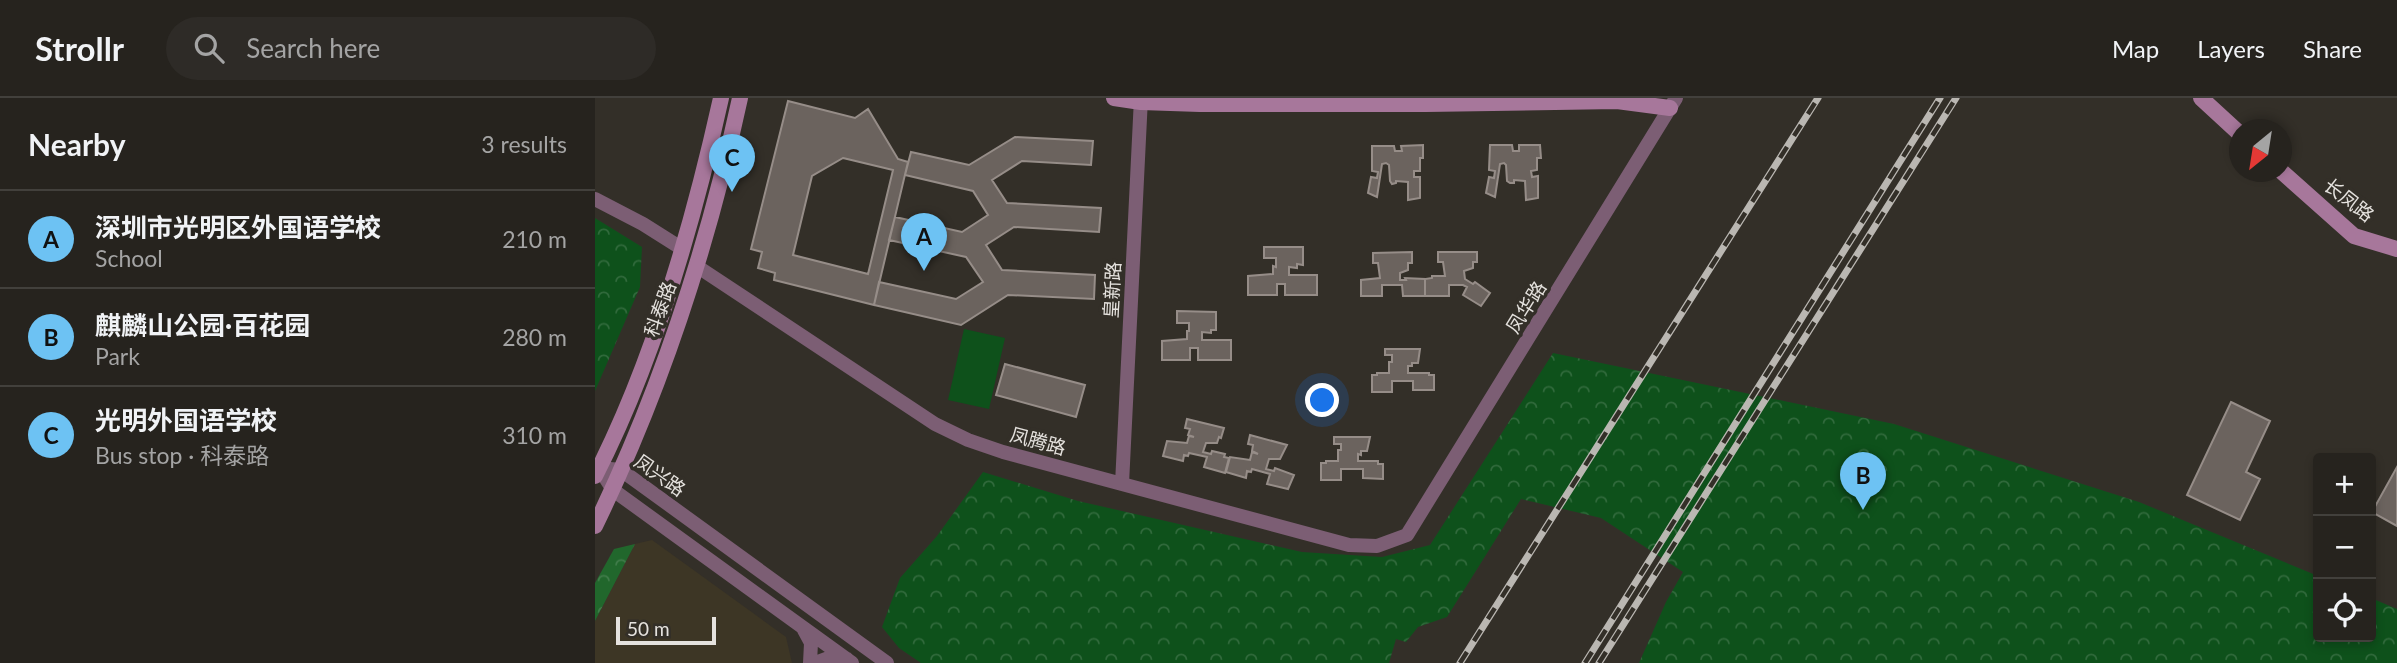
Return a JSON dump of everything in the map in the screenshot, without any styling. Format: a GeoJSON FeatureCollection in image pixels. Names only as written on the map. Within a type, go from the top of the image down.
{"type":"FeatureCollection","features":[{"type":"Feature","properties":{"kind":"main road","name":"科泰路"},"geometry":{"type":"LineString","coordinates":[[597,472],[639,376],[681,248],[708,155],[721,98]]}},
{"type":"Feature","properties":{"kind":"main road","name":"科泰路"},"geometry":{"type":"LineString","coordinates":[[595,526],[621,470],[698,267],[740,98]]}},
{"type":"Feature","properties":{"kind":"main road"},"geometry":{"type":"LineString","coordinates":[[1114,98],[1673,103]]}},
{"type":"Feature","properties":{"kind":"main road"},"geometry":{"type":"LineString","coordinates":[[2201,98],[2229,124]]}},
{"type":"Feature","properties":{"kind":"main road","name":"长凤路"},"geometry":{"type":"LineString","coordinates":[[2292,181],[2354,236],[2397,249]]}},
{"type":"Feature","properties":{"kind":"street","name":"皇新路"},"geometry":{"type":"LineString","coordinates":[[1122,484],[1141,100]]}},
{"type":"Feature","properties":{"kind":"street","name":"凤华路"},"geometry":{"type":"LineString","coordinates":[[1407,535],[1673,103]]}},
{"type":"Feature","properties":{"kind":"street"},"geometry":{"type":"LineString","coordinates":[[595,199],[681,248]]}},
{"type":"Feature","properties":{"kind":"street","name":"凤腾路"},"geometry":{"type":"LineString","coordinates":[[698,267],[919,414],[951,432],[986,446],[1349,545],[1377,546],[1407,535]]}},
{"type":"Feature","properties":{"kind":"street","name":"凤兴路"},"geometry":{"type":"LineString","coordinates":[[597,472],[621,470],[887,663]]}},
{"type":"Feature","properties":{"kind":"street","name":"凤兴路"},"geometry":{"type":"LineString","coordinates":[[597,472],[613,490],[849,661]]}},
{"type":"Feature","properties":{"kind":"street"},"geometry":{"type":"LineString","coordinates":[[801,626],[811,643],[812,663],[831,657],[849,661]]}},
{"type":"Feature","properties":{"kind":"shaded area"},"geometry":{"type":"Polygon","coordinates":[[[652,540],[786,637],[792,663],[595,663],[595,621],[635,544],[652,540]]]}},
{"type":"Feature","properties":{"kind":"green space"},"geometry":{"type":"Polygon","coordinates":[[[595,218],[642,247],[640,287],[595,391],[595,218]]]}},
{"type":"Feature","properties":{"kind":"green space"},"geometry":{"type":"Polygon","coordinates":[[[964,329],[1005,338],[989,409],[948,400],[964,329]]]}},
{"type":"Feature","properties":{"kind":"green space"},"geometry":{"type":"Polygon","coordinates":[[[1553,353],[1894,424],[2139,502],[2313,574],[2313,642],[2376,642],[2376,600],[2397,609],[2397,663],[1639,663],[1666,602],[1683,572],[1601,518],[1521,499],[1447,617],[1418,627],[1406,642],[1396,639],[1389,663],[921,663],[899,648],[882,627],[900,578],[937,536],[983,472],[1078,501],[1302,552],[1382,557],[1430,545],[1553,353]]]}},
{"type":"Feature","properties":{"kind":"green space"},"geometry":{"type":"Polygon","coordinates":[[[635,544],[595,621],[595,583],[614,549],[635,544]]]}},
{"type":"Feature","properties":{"kind":"building"},"geometry":{"type":"Polygon","coordinates":[[[788,101],[855,118],[868,109],[898,159],[908,162],[874,305],[774,280],[775,273],[758,268],[762,252],[751,249],[788,101]],[[843,158],[812,176],[793,255],[868,274],[893,170],[843,158]]]}},
{"type":"Feature","properties":{"kind":"building"},"geometry":{"type":"Polygon","coordinates":[[[1015,137],[1093,141],[1091,165],[1022,161],[992,180],[1007,203],[1101,208],[1099,232],[1014,227],[986,245],[1002,270],[1095,275],[1094,299],[1008,295],[961,325],[874,305],[879,282],[956,299],[983,282],[966,257],[889,240],[895,217],[962,232],[988,215],[973,191],[905,175],[911,152],[969,165],[1015,137]]]}},
{"type":"Feature","properties":{"kind":"building"},"geometry":{"type":"Polygon","coordinates":[[[1423,145],[1420,171],[1414,171],[1414,177],[1420,177],[1420,198],[1408,200],[1408,182],[1396,181],[1392,184],[1389,165],[1386,163],[1382,164],[1377,197],[1368,193],[1371,177],[1377,178],[1378,172],[1372,171],[1372,146],[1394,146],[1395,151],[1402,151],[1401,146],[1423,145]]]}},
{"type":"Feature","properties":{"kind":"building"},"geometry":{"type":"Polygon","coordinates":[[[1490,145],[1512,145],[1513,151],[1519,151],[1519,145],[1540,145],[1541,158],[1537,158],[1537,170],[1531,171],[1532,177],[1538,176],[1538,198],[1526,200],[1525,181],[1507,181],[1504,163],[1500,164],[1495,197],[1486,193],[1489,177],[1494,178],[1495,171],[1489,170],[1490,145]]]}},
{"type":"Feature","properties":{"kind":"building"},"geometry":{"type":"Polygon","coordinates":[[[1264,247],[1303,247],[1303,265],[1297,264],[1297,268],[1289,267],[1289,275],[1317,275],[1317,295],[1285,295],[1285,284],[1277,284],[1277,295],[1248,295],[1248,276],[1273,274],[1273,266],[1276,267],[1276,258],[1264,258],[1264,247]]]}},
{"type":"Feature","properties":{"kind":"building"},"geometry":{"type":"Polygon","coordinates":[[[1412,252],[1412,263],[1408,263],[1408,270],[1400,273],[1400,280],[1425,279],[1425,296],[1403,296],[1402,285],[1382,285],[1382,296],[1361,296],[1361,280],[1380,278],[1378,263],[1373,263],[1373,253],[1412,252]]]}},
{"type":"Feature","properties":{"kind":"building"},"geometry":{"type":"Polygon","coordinates":[[[1438,252],[1477,252],[1477,262],[1473,262],[1473,268],[1464,271],[1465,279],[1473,284],[1475,282],[1490,293],[1481,306],[1463,295],[1467,287],[1463,285],[1449,285],[1449,296],[1425,296],[1425,279],[1445,276],[1443,262],[1438,262],[1438,252]]]}},
{"type":"Feature","properties":{"kind":"building"},"geometry":{"type":"Polygon","coordinates":[[[1177,311],[1216,312],[1216,330],[1211,330],[1211,333],[1202,332],[1202,340],[1231,340],[1231,360],[1198,360],[1198,348],[1190,348],[1190,360],[1162,360],[1162,341],[1187,339],[1189,323],[1177,323],[1177,311]]]}},
{"type":"Feature","properties":{"kind":"building"},"geometry":{"type":"Polygon","coordinates":[[[1385,349],[1420,349],[1418,363],[1408,366],[1408,373],[1434,375],[1434,390],[1413,390],[1413,381],[1392,381],[1392,392],[1372,392],[1372,375],[1389,373],[1392,355],[1385,355],[1385,349]]]}},
{"type":"Feature","properties":{"kind":"building"},"geometry":{"type":"Polygon","coordinates":[[[1005,364],[1085,385],[1076,417],[996,395],[1005,364]]]}},
{"type":"Feature","properties":{"kind":"building"},"geometry":{"type":"Polygon","coordinates":[[[2231,402],[2270,421],[2246,472],[2260,479],[2240,520],[2187,495],[2231,402]]]}},
{"type":"Feature","properties":{"kind":"building"},"geometry":{"type":"Polygon","coordinates":[[[1187,419],[1224,428],[1217,443],[1206,443],[1203,452],[1225,454],[1224,457],[1229,458],[1225,473],[1204,467],[1207,457],[1189,453],[1188,456],[1184,455],[1183,461],[1163,456],[1167,441],[1187,443],[1189,436],[1194,437],[1188,435],[1190,429],[1185,428],[1187,419]]]}},
{"type":"Feature","properties":{"kind":"building"},"geometry":{"type":"Polygon","coordinates":[[[1250,435],[1287,445],[1280,459],[1269,459],[1266,469],[1274,471],[1275,468],[1294,475],[1288,489],[1267,484],[1270,474],[1252,469],[1251,472],[1247,471],[1246,478],[1226,472],[1230,457],[1250,460],[1252,452],[1258,454],[1252,451],[1253,445],[1248,444],[1250,435]]]}},
{"type":"Feature","properties":{"kind":"building"},"geometry":{"type":"Polygon","coordinates":[[[1334,437],[1370,437],[1367,451],[1358,454],[1358,461],[1378,461],[1378,464],[1383,464],[1383,479],[1363,478],[1363,469],[1341,469],[1341,480],[1321,480],[1321,463],[1338,461],[1341,444],[1334,444],[1334,437]]]}},
{"type":"Feature","properties":{"kind":"building"},"geometry":{"type":"Polygon","coordinates":[[[2397,467],[2397,526],[2376,514],[2376,505],[2397,467]]]}},
{"type":"Feature","properties":{"kind":"railway"},"geometry":{"type":"LineString","coordinates":[[1460,663],[1818,98]]}},
{"type":"Feature","properties":{"kind":"railway"},"geometry":{"type":"LineString","coordinates":[[1585,663],[1940,98]]}},
{"type":"Feature","properties":{"kind":"railway"},"geometry":{"type":"LineString","coordinates":[[1599,663],[1956,98]]}},
{"type":"Feature","properties":{"kind":"place","name":"光明外国语学校"},"geometry":{"type":"Point","coordinates":[732,192]}},
{"type":"Feature","properties":{"kind":"place","name":"深圳市光明区外国语学校"},"geometry":{"type":"Point","coordinates":[924,271]}},
{"type":"Feature","properties":{"kind":"place","name":"麒麟山公园·百花园"},"geometry":{"type":"Point","coordinates":[1863,510]}}]}
